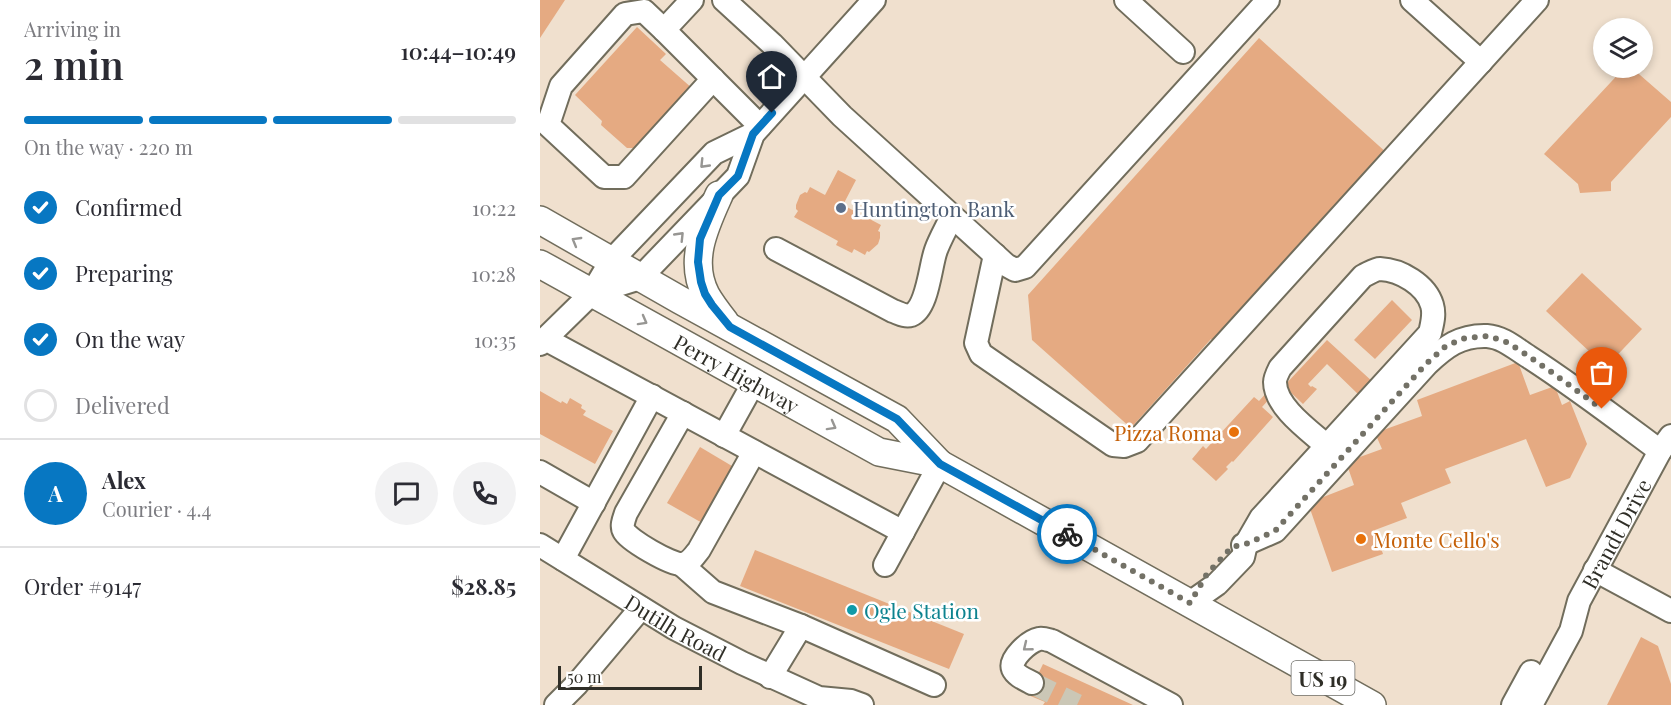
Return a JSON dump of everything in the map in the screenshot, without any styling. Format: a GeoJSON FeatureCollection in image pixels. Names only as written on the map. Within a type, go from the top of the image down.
{"type":"FeatureCollection","features":[{"type":"Feature","properties":{"kind":"main road"},"geometry":{"type":"LineString","coordinates":[[719,195],[700,239],[698,272],[705,294],[730,327]]}},
{"type":"Feature","properties":{"kind":"main road","name":"Perry Highway"},"geometry":{"type":"LineString","coordinates":[[540,220],[640,278],[897,419],[940,464],[1372,705]]}},
{"type":"Feature","properties":{"kind":"main road","name":"Perry Highway"},"geometry":{"type":"LineString","coordinates":[[540,264],[879,452],[940,464]]}},
{"type":"Feature","properties":{"kind":"street"},"geometry":{"type":"LineString","coordinates":[[664,30],[692,0]]}},
{"type":"Feature","properties":{"kind":"street"},"geometry":{"type":"LineString","coordinates":[[724,0],[772,44],[843,116],[1006,265],[1015,270],[1025,267],[1268,0]]}},
{"type":"Feature","properties":{"kind":"street"},"geometry":{"type":"LineString","coordinates":[[874,0],[756,130],[714,153],[611,261],[592,293],[543,341],[651,396],[903,532]]}},
{"type":"Feature","properties":{"kind":"street"},"geometry":{"type":"LineString","coordinates":[[1126,0],[1183,52]]}},
{"type":"Feature","properties":{"kind":"street"},"geometry":{"type":"LineString","coordinates":[[1412,0],[1481,62]]}},
{"type":"Feature","properties":{"kind":"street"},"geometry":{"type":"LineString","coordinates":[[995,255],[976,344],[981,354],[1113,445],[1124,446],[1137,441],[1537,0]]}},
{"type":"Feature","properties":{"kind":"street"},"geometry":{"type":"LineString","coordinates":[[713,79],[624,177],[604,177],[548,126],[561,86],[625,14],[644,11],[713,79],[756,130]]}},
{"type":"Feature","properties":{"kind":"street"},"geometry":{"type":"LineString","coordinates":[[592,293],[640,278],[738,176],[756,130]]}},
{"type":"Feature","properties":{"kind":"street"},"geometry":{"type":"LineString","coordinates":[[776,249],[906,316],[913,314],[924,299],[936,249],[952,216]]}},
{"type":"Feature","properties":{"kind":"street"},"geometry":{"type":"LineString","coordinates":[[1190,603],[1217,584],[1243,557],[1246,544],[1261,518],[1327,446],[1430,333],[1434,318],[1432,304],[1424,291],[1411,279],[1395,272],[1378,269],[1363,276],[1280,368],[1275,381],[1287,411],[1327,446]]}},
{"type":"Feature","properties":{"kind":"street"},"geometry":{"type":"LineString","coordinates":[[1246,544],[1275,531],[1426,364],[1446,346],[1465,338],[1489,336],[1506,342],[1666,444]]}},
{"type":"Feature","properties":{"kind":"street"},"geometry":{"type":"LineString","coordinates":[[724,436],[754,382]]}},
{"type":"Feature","properties":{"kind":"street"},"geometry":{"type":"LineString","coordinates":[[563,559],[651,396]]}},
{"type":"Feature","properties":{"kind":"street"},"geometry":{"type":"LineString","coordinates":[[683,413],[626,513],[622,524],[624,532],[632,540],[669,561],[681,564],[713,592],[801,626],[934,685]]}},
{"type":"Feature","properties":{"kind":"street","name":"Brandt Drive"},"geometry":{"type":"LineString","coordinates":[[1531,705],[1571,631],[1579,602],[1595,570],[1666,444]]}},
{"type":"Feature","properties":{"kind":"street"},"geometry":{"type":"LineString","coordinates":[[681,564],[691,560],[699,550],[754,452]]}},
{"type":"Feature","properties":{"kind":"street"},"geometry":{"type":"LineString","coordinates":[[885,565],[940,464]]}},
{"type":"Feature","properties":{"kind":"street"},"geometry":{"type":"LineString","coordinates":[[540,472],[594,503]]}},
{"type":"Feature","properties":{"kind":"street"},"geometry":{"type":"LineString","coordinates":[[581,526],[622,524]]}},
{"type":"Feature","properties":{"kind":"street","name":"Dutilh Road"},"geometry":{"type":"LineString","coordinates":[[540,545],[641,608],[706,645],[823,701],[850,701],[862,705]]}},
{"type":"Feature","properties":{"kind":"street"},"geometry":{"type":"LineString","coordinates":[[1595,570],[1671,611]]}},
{"type":"Feature","properties":{"kind":"street","name":"Brandt Drive"},"geometry":{"type":"LineString","coordinates":[[1513,705],[1557,624],[1579,602]]}},
{"type":"Feature","properties":{"kind":"street"},"geometry":{"type":"LineString","coordinates":[[556,705],[577,684],[641,608]]}},
{"type":"Feature","properties":{"kind":"street"},"geometry":{"type":"LineString","coordinates":[[770,676],[801,626]]}},
{"type":"Feature","properties":{"kind":"street"},"geometry":{"type":"LineString","coordinates":[[1032,683],[1015,673],[1012,668],[1013,662],[1031,642],[1041,638],[1070,650],[1171,705]]}},
{"type":"Feature","properties":{"kind":"street"},"geometry":{"type":"LineString","coordinates":[[1070,650],[1077,662],[1084,668],[1153,705]]}},
{"type":"Feature","properties":{"kind":"shaded area"},"geometry":{"type":"Polygon","coordinates":[[[540,0],[1671,0],[1671,705],[540,705],[540,0]]]}},
{"type":"Feature","properties":{"kind":"building"},"geometry":{"type":"Polygon","coordinates":[[[540,0],[565,0],[540,38],[540,0]]]}},
{"type":"Feature","properties":{"kind":"building"},"geometry":{"type":"Polygon","coordinates":[[[637,27],[666,54],[660,60],[693,89],[639,148],[627,148],[601,125],[602,121],[575,95],[637,27]]]}},
{"type":"Feature","properties":{"kind":"building"},"geometry":{"type":"Polygon","coordinates":[[[1259,38],[1388,154],[1217,344],[1211,339],[1131,428],[1032,340],[1028,295],[1259,38]]]}},
{"type":"Feature","properties":{"kind":"building"},"geometry":{"type":"Polygon","coordinates":[[[1615,78],[1643,78],[1671,102],[1671,117],[1611,182],[1611,191],[1580,193],[1578,184],[1544,154],[1615,78]]]}},
{"type":"Feature","properties":{"kind":"building"},"geometry":{"type":"Polygon","coordinates":[[[838,170],[856,180],[843,205],[881,225],[878,231],[880,238],[878,244],[865,255],[854,249],[852,253],[836,245],[838,241],[794,217],[798,211],[796,205],[800,195],[807,193],[810,187],[825,195],[838,170]]]}},
{"type":"Feature","properties":{"kind":"building"},"geometry":{"type":"Polygon","coordinates":[[[1582,273],[1642,329],[1606,367],[1546,311],[1582,273]]]}},
{"type":"Feature","properties":{"kind":"building"},"geometry":{"type":"Polygon","coordinates":[[[1392,300],[1412,320],[1375,359],[1354,340],[1392,300]]]}},
{"type":"Feature","properties":{"kind":"building"},"geometry":{"type":"Polygon","coordinates":[[[1327,340],[1374,383],[1361,397],[1327,364],[1308,384],[1317,389],[1303,404],[1284,386],[1327,340]]]}},
{"type":"Feature","properties":{"kind":"building"},"geometry":{"type":"Polygon","coordinates":[[[1518,362],[1530,395],[1555,386],[1562,405],[1570,401],[1587,444],[1570,478],[1546,487],[1526,439],[1445,469],[1451,483],[1401,503],[1407,518],[1375,530],[1383,554],[1332,572],[1308,503],[1354,485],[1346,462],[1382,449],[1375,433],[1422,416],[1417,400],[1518,362]]]}},
{"type":"Feature","properties":{"kind":"building"},"geometry":{"type":"Polygon","coordinates":[[[540,391],[561,403],[562,401],[567,404],[570,398],[582,405],[581,408],[586,411],[583,415],[613,431],[595,464],[540,434],[540,391]]]}},
{"type":"Feature","properties":{"kind":"building"},"geometry":{"type":"Polygon","coordinates":[[[1268,391],[1272,396],[1262,407],[1273,417],[1226,467],[1228,469],[1216,481],[1192,459],[1203,446],[1206,449],[1254,397],[1259,401],[1268,391]]]}},
{"type":"Feature","properties":{"kind":"building"},"geometry":{"type":"Polygon","coordinates":[[[700,447],[737,469],[704,524],[667,503],[700,447]]]}},
{"type":"Feature","properties":{"kind":"building","name":"Ogle Station"},"geometry":{"type":"Polygon","coordinates":[[[755,550],[964,634],[949,669],[740,586],[755,550]]]}},
{"type":"Feature","properties":{"kind":"building"},"geometry":{"type":"Polygon","coordinates":[[[1641,637],[1658,646],[1671,684],[1671,705],[1607,705],[1641,637]]]}},
{"type":"Feature","properties":{"kind":"building"},"geometry":{"type":"Polygon","coordinates":[[[1043,664],[1133,705],[1043,705],[1045,702],[1028,695],[1043,664]]]}},
{"type":"Feature","properties":{"kind":"tunnel"},"geometry":{"type":"LineString","coordinates":[[1032,683],[1077,705]]}},
{"type":"Feature","properties":{"kind":"way so far"},"geometry":{"type":"LineString","coordinates":[[1067,534],[1190,603],[1207,574],[1232,547],[1246,544],[1275,531],[1426,364],[1446,346],[1465,338],[1489,336],[1506,342],[1602,409]]}},
{"type":"Feature","properties":{"kind":"place","name":"Huntington Bank"},"geometry":{"type":"Point","coordinates":[841,208]}},
{"type":"Feature","properties":{"kind":"place","name":"Pizza Roma"},"geometry":{"type":"Point","coordinates":[1234,432]}},
{"type":"Feature","properties":{"kind":"place","name":"Monte Cello's"},"geometry":{"type":"Point","coordinates":[1361,539]}},
{"type":"Feature","properties":{"kind":"place","name":"Ogle Station"},"geometry":{"type":"Point","coordinates":[852,610]}},
{"type":"Feature","properties":{"kind":"route"},"geometry":{"type":"LineString","coordinates":[[772,113],[753,134],[738,176],[719,195],[700,239],[698,272],[705,294],[712,305],[730,327],[897,419],[940,464],[1067,534]]}}]}
